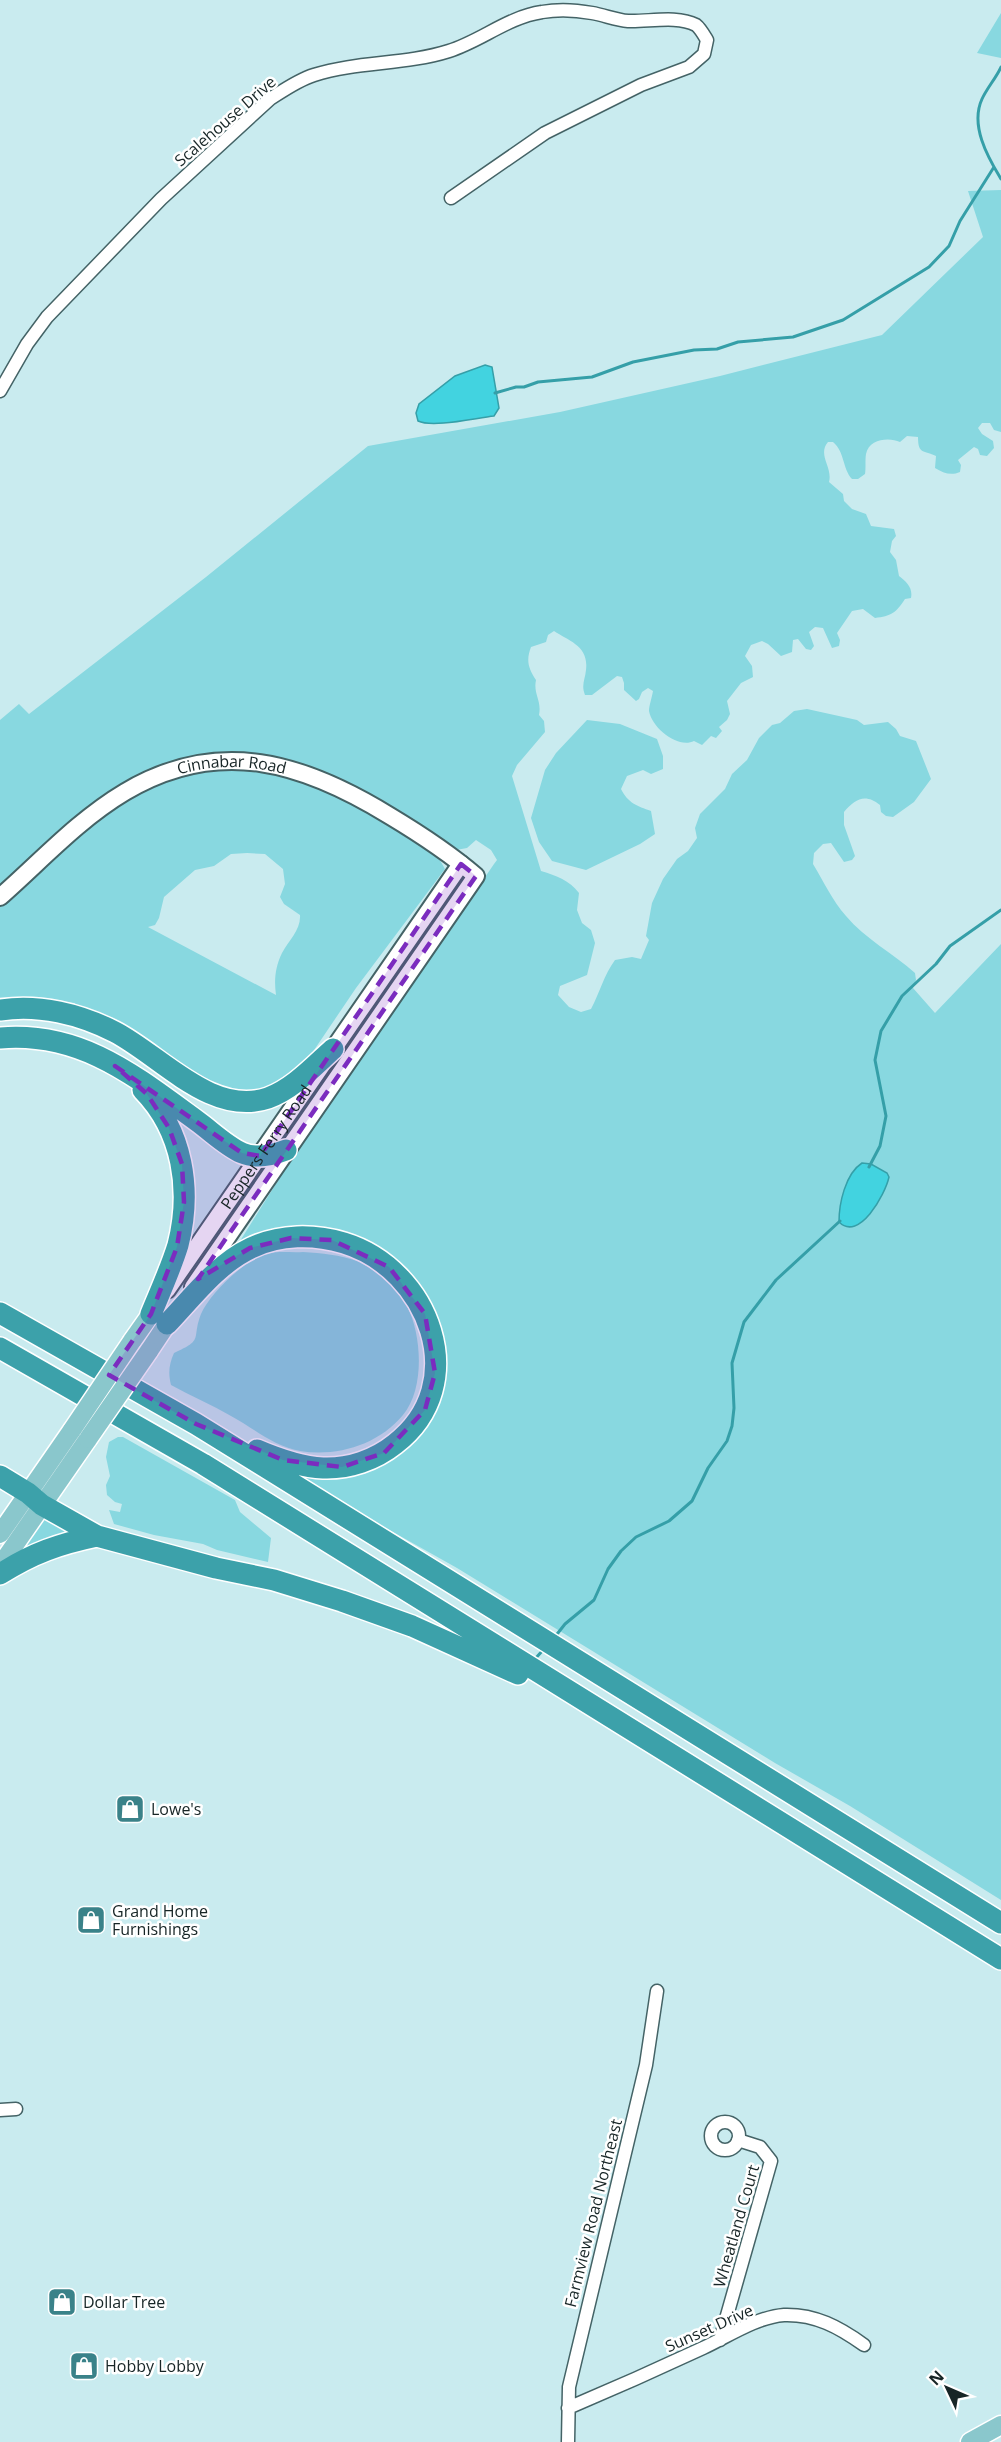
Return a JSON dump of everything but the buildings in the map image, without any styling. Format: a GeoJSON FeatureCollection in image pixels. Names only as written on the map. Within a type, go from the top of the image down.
{"type":"FeatureCollection","features":[{"type":"Feature","properties":{"kind":"highway"},"geometry":{"type":"LineString","coordinates":[[0,1010],[29,1008],[51,1010],[93,1023],[131,1042],[201,1089],[232,1101],[249,1102],[267,1099],[282,1092],[333,1049]]}},
{"type":"Feature","properties":{"kind":"highway"},"geometry":{"type":"LineString","coordinates":[[0,1038],[19,1036],[60,1041],[97,1055],[162,1096],[242,1153],[260,1156],[274,1155],[286,1150]]}},
{"type":"Feature","properties":{"kind":"highway"},"geometry":{"type":"LineString","coordinates":[[115,1066],[133,1079],[159,1110],[177,1145],[182,1164],[184,1184],[182,1223],[159,1319]]}},
{"type":"Feature","properties":{"kind":"highway"},"geometry":{"type":"LineString","coordinates":[[159,1319],[235,1257],[269,1241],[312,1237],[352,1246],[372,1255],[389,1267],[416,1298],[425,1314],[436,1354],[435,1373],[425,1410],[415,1426],[384,1453],[342,1467],[304,1465],[260,1451],[196,1424]]}},
{"type":"Feature","properties":{"kind":"highway"},"geometry":{"type":"LineString","coordinates":[[0,1313],[196,1424],[1001,1923]]}},
{"type":"Feature","properties":{"kind":"highway"},"geometry":{"type":"LineString","coordinates":[[0,1348],[203,1464],[1001,1959]]}},
{"type":"Feature","properties":{"kind":"highway"},"geometry":{"type":"LineString","coordinates":[[0,1476],[97,1536],[216,1568],[274,1580],[342,1601],[422,1630],[530,1680],[591,1705]]}},
{"type":"Feature","properties":{"kind":"highway"},"geometry":{"type":"LineString","coordinates":[[0,1574],[24,1558],[58,1544],[97,1536]]}},
{"type":"Feature","properties":{"kind":"highway"},"geometry":{"type":"LineString","coordinates":[[846,1863],[1001,1976]]}},
{"type":"Feature","properties":{"kind":"highway"},"geometry":{"type":"LineString","coordinates":[[922,1874],[1001,1915]]}},
{"type":"Feature","properties":{"kind":"main road","name":"Peppers Ferry Road"},"geometry":{"type":"LineString","coordinates":[[35,1499],[72,1430],[132,1341],[159,1319]]}},
{"type":"Feature","properties":{"kind":"main road","name":"Peppers Ferry Road"},"geometry":{"type":"LineString","coordinates":[[35,1499],[88,1439],[149,1351],[159,1319]]}},
{"type":"Feature","properties":{"kind":"main road"},"geometry":{"type":"LineString","coordinates":[[0,1534],[35,1499]]}},
{"type":"Feature","properties":{"kind":"main road"},"geometry":{"type":"LineString","coordinates":[[0,1566],[35,1499]]}},
{"type":"Feature","properties":{"kind":"main road"},"geometry":{"type":"LineString","coordinates":[[970,2442],[1001,2425]]}},
{"type":"Feature","properties":{"kind":"street","name":"Scalehouse Drive"},"geometry":{"type":"LineString","coordinates":[[0,391],[27,344],[47,317],[161,199],[270,99],[289,86],[312,76],[340,69],[449,51],[476,40],[513,20],[540,12],[583,12],[626,21],[683,21],[698,26],[707,40],[704,54],[689,67],[641,85],[544,134],[451,198]]}},
{"type":"Feature","properties":{"kind":"street","name":"Cinnabar Road"},"geometry":{"type":"LineString","coordinates":[[0,897],[74,830],[125,792],[157,776],[177,770],[217,762],[237,761],[274,765],[333,783],[408,827],[476,876]]}},
{"type":"Feature","properties":{"kind":"street","name":"Peppers Ferry Road"},"geometry":{"type":"LineString","coordinates":[[159,1319],[260,1156],[461,864]]}},
{"type":"Feature","properties":{"kind":"street","name":"Peppers Ferry Road"},"geometry":{"type":"LineString","coordinates":[[159,1319],[286,1150],[476,876]]}},
{"type":"Feature","properties":{"kind":"street","name":"Farmview Road Northeast"},"geometry":{"type":"LineString","coordinates":[[568,2442],[568,2387],[646,2065],[657,1992]]}},
{"type":"Feature","properties":{"kind":"street"},"geometry":{"type":"LineString","coordinates":[[0,2110],[16,2109]]}},
{"type":"Feature","properties":{"kind":"street","name":"Wheatland Court"},"geometry":{"type":"LineString","coordinates":[[720,2340],[771,2161],[766,2152],[752,2143],[738,2140]]}},
{"type":"Feature","properties":{"kind":"street","name":"Sunset Drive"},"geometry":{"type":"LineString","coordinates":[[568,2408],[756,2323],[781,2315],[805,2316],[828,2322],[864,2345]]}},
{"type":"Feature","properties":{"kind":"highlighted area"},"geometry":{"type":"Polygon","coordinates":[[[461,864],[476,876],[198,1279],[250,1248],[291,1238],[332,1240],[389,1267],[425,1314],[435,1373],[425,1410],[384,1453],[342,1467],[283,1460],[196,1424],[109,1375],[151,1314],[177,1247],[184,1202],[182,1164],[169,1128],[147,1094],[115,1066],[242,1153],[260,1156],[461,864]]]}},
{"type":"Feature","properties":{"kind":"shaded area"},"geometry":{"type":"Polygon","coordinates":[[[1001,13],[1001,58],[977,53],[1001,13]]]}},
{"type":"Feature","properties":{"kind":"shaded area"},"geometry":{"type":"Polygon","coordinates":[[[1001,190],[1001,432],[994,430],[990,423],[982,423],[978,428],[982,434],[993,441],[994,448],[987,456],[980,455],[978,449],[974,447],[958,460],[961,465],[960,472],[950,474],[935,468],[936,456],[919,447],[918,437],[907,436],[900,442],[880,440],[868,449],[865,474],[858,479],[852,479],[837,446],[833,442],[828,442],[825,447],[829,482],[843,494],[844,501],[852,509],[866,514],[871,526],[894,529],[896,536],[892,541],[890,552],[896,560],[899,576],[910,588],[911,598],[905,599],[893,613],[881,617],[875,618],[863,609],[852,611],[837,633],[840,640],[839,646],[832,648],[823,628],[815,627],[809,632],[814,646],[811,650],[806,649],[798,639],[793,640],[792,652],[781,656],[762,641],[751,645],[745,656],[752,666],[753,677],[741,683],[727,701],[730,714],[719,727],[722,731],[716,738],[711,736],[702,745],[694,741],[688,743],[674,740],[660,730],[649,711],[653,691],[648,688],[636,701],[624,690],[622,677],[617,676],[592,695],[585,695],[583,685],[586,662],[584,655],[572,641],[554,631],[548,635],[546,642],[531,647],[528,660],[536,680],[539,715],[544,721],[545,732],[517,765],[512,776],[541,871],[562,879],[579,893],[577,910],[582,923],[591,930],[595,943],[587,975],[560,986],[558,995],[569,1007],[581,1012],[591,1009],[615,960],[632,957],[641,959],[649,940],[646,936],[652,903],[663,879],[677,859],[688,851],[697,838],[695,828],[700,814],[725,789],[732,774],[747,760],[759,738],[772,725],[780,723],[794,711],[807,709],[857,720],[864,725],[888,722],[900,736],[916,741],[931,779],[914,802],[893,817],[881,812],[880,805],[875,801],[860,799],[856,801],[844,812],[844,825],[855,856],[852,860],[844,862],[831,843],[823,844],[814,853],[813,864],[836,904],[846,916],[870,939],[915,973],[916,980],[913,988],[935,1013],[1001,944],[1001,1900],[457,1568],[297,1474],[305,1469],[399,1445],[440,1348],[364,1242],[235,1249],[294,1155],[497,860],[491,850],[476,840],[467,848],[456,850],[328,775],[166,765],[138,776],[104,795],[0,887],[0,720],[19,704],[29,714],[206,577],[368,446],[560,412],[720,376],[882,335],[983,237],[968,191],[1001,190]]]}},
{"type":"Feature","properties":{"kind":"shaded area"},"geometry":{"type":"Polygon","coordinates":[[[485,365],[492,367],[499,408],[494,416],[444,423],[418,421],[416,413],[419,404],[455,376],[485,365]]]}},
{"type":"Feature","properties":{"kind":"shaded area"},"geometry":{"type":"Polygon","coordinates":[[[587,720],[620,724],[657,739],[663,756],[663,769],[651,774],[643,770],[627,776],[621,789],[633,803],[651,811],[655,834],[640,844],[586,870],[552,861],[539,842],[531,818],[545,770],[556,753],[587,720]]]}},
{"type":"Feature","properties":{"kind":"shaded area"},"geometry":{"type":"Polygon","coordinates":[[[215,769],[272,771],[342,795],[437,855],[445,869],[356,988],[306,1062],[269,1091],[227,1094],[73,1008],[75,1003],[0,998],[0,906],[80,833],[119,802],[159,783],[215,769]],[[231,854],[214,866],[195,870],[164,897],[159,918],[155,925],[148,927],[276,995],[275,979],[278,964],[282,953],[297,930],[300,915],[284,904],[280,897],[285,884],[283,869],[265,854],[231,854]]]}},
{"type":"Feature","properties":{"kind":"shaded area"},"geometry":{"type":"Polygon","coordinates":[[[862,1163],[871,1164],[887,1173],[889,1177],[887,1185],[870,1214],[855,1226],[847,1227],[839,1222],[842,1198],[851,1174],[862,1163]]]}},
{"type":"Feature","properties":{"kind":"shaded area"},"geometry":{"type":"Polygon","coordinates":[[[274,1252],[303,1252],[344,1257],[372,1269],[392,1286],[403,1300],[416,1332],[418,1377],[410,1404],[403,1415],[382,1434],[342,1450],[314,1452],[290,1449],[171,1385],[170,1381],[171,1361],[174,1353],[194,1341],[201,1314],[212,1296],[230,1277],[261,1256],[274,1252]]]}},
{"type":"Feature","properties":{"kind":"shaded area"},"geometry":{"type":"Polygon","coordinates":[[[123,1437],[235,1500],[240,1512],[271,1538],[268,1562],[217,1550],[203,1544],[154,1535],[114,1524],[109,1510],[120,1512],[122,1504],[115,1502],[107,1495],[106,1485],[110,1476],[106,1457],[109,1442],[123,1437]]]}},
{"type":"Feature","properties":{"kind":"shaded area"},"geometry":{"type":"Polygon","coordinates":[[[46,1515],[76,1530],[28,1547],[27,1544],[38,1522],[46,1515]]]}},
{"type":"Feature","properties":{"kind":"waterway"},"geometry":{"type":"LineString","coordinates":[[1001,67],[982,99],[978,119],[982,140],[1001,179]]}},
{"type":"Feature","properties":{"kind":"waterway"},"geometry":{"type":"LineString","coordinates":[[495,393],[538,382],[592,377],[633,362],[694,350],[717,349],[738,342],[793,337],[843,320],[929,267],[949,246],[960,221],[994,167]]}},
{"type":"Feature","properties":{"kind":"waterway"},"geometry":{"type":"LineString","coordinates":[[869,1167],[880,1146],[886,1116],[875,1060],[881,1031],[902,996],[936,964],[950,946],[1001,910]]}},
{"type":"Feature","properties":{"kind":"waterway"},"geometry":{"type":"LineString","coordinates":[[554,1638],[565,1624],[594,1600],[608,1569],[621,1551],[636,1537],[669,1521],[692,1501],[708,1468],[727,1441],[732,1426],[734,1408],[732,1363],[744,1322],[776,1280],[840,1221]]}},
{"type":"Feature","properties":{"kind":"waterway"},"geometry":{"type":"LineString","coordinates":[[534,1660],[544,1649]]}},
{"type":"Feature","properties":{"kind":"place","name":"Lowe's"},"geometry":{"type":"Point","coordinates":[130,1809]}},
{"type":"Feature","properties":{"kind":"place","name":"Grand Home Furnishings"},"geometry":{"type":"Point","coordinates":[91,1920]}},
{"type":"Feature","properties":{"kind":"place","name":"Dollar Tree"},"geometry":{"type":"Point","coordinates":[62,2302]}},
{"type":"Feature","properties":{"kind":"place","name":"Hobby Lobby"},"geometry":{"type":"Point","coordinates":[84,2366]}}]}
